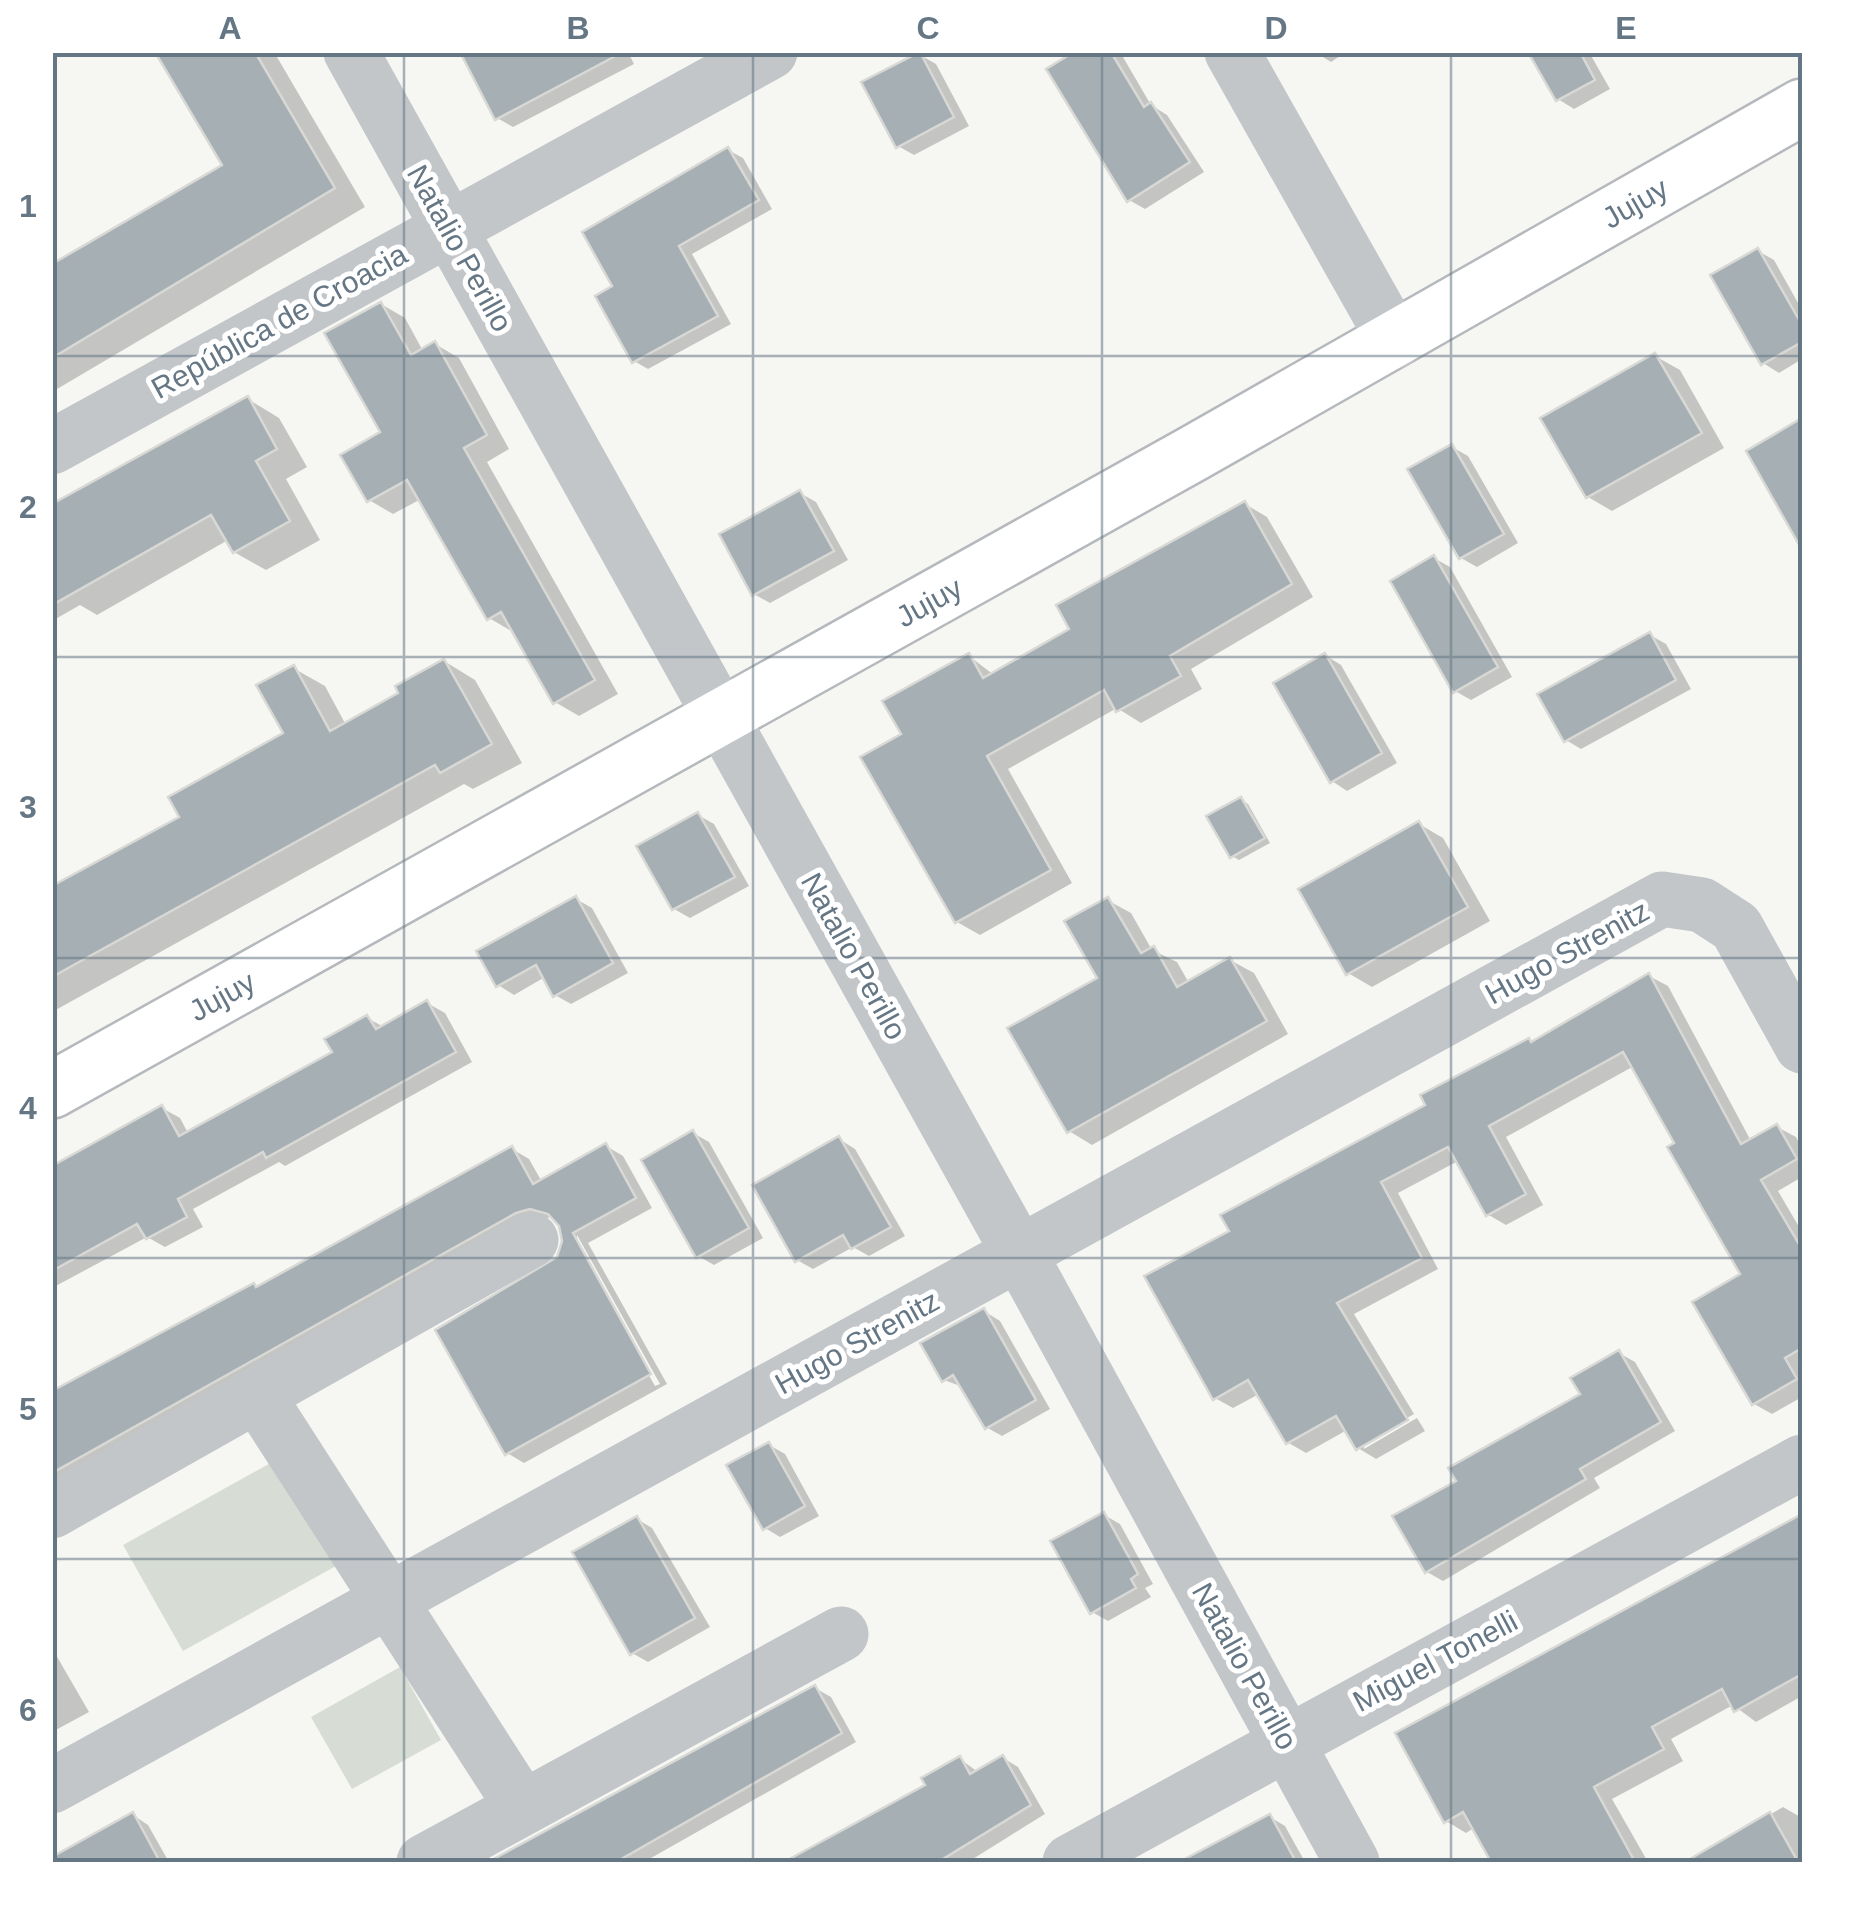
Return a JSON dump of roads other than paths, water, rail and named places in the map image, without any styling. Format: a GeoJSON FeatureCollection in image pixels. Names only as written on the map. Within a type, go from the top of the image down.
{"type":"FeatureCollection","features":[{"type":"Feature","properties":{"kind":"main road","name":"Jujuy"},"geometry":{"type":"LineString","coordinates":[[52,1090],[721,719],[1802,107]]}},
{"type":"Feature","properties":{"kind":"street","name":"Natalio Perillo"},"geometry":{"type":"LineString","coordinates":[[352,52],[1020,1253],[1352,1862]]}},
{"type":"Feature","properties":{"kind":"street","name":"República de Croacia"},"geometry":{"type":"LineString","coordinates":[[52,447],[770,52]]}},
{"type":"Feature","properties":{"kind":"street"},"geometry":{"type":"LineString","coordinates":[[1232,52],[1395,340]]}},
{"type":"Feature","properties":{"kind":"street","name":"Hugo Strenitz"},"geometry":{"type":"LineString","coordinates":[[52,1786],[1662,899],[1702,905],[1736,927],[1802,1046]]}},
{"type":"Feature","properties":{"kind":"street"},"geometry":{"type":"LineString","coordinates":[[52,1511],[531,1240]]}},
{"type":"Feature","properties":{"kind":"street"},"geometry":{"type":"LineString","coordinates":[[256,1395],[391,1598],[523,1808]]}},
{"type":"Feature","properties":{"kind":"street","name":"Miguel Tonelli"},"geometry":{"type":"LineString","coordinates":[[1070,1862],[1802,1462]]}},
{"type":"Feature","properties":{"kind":"street"},"geometry":{"type":"LineString","coordinates":[[424,1862],[841,1634]]}}]}
